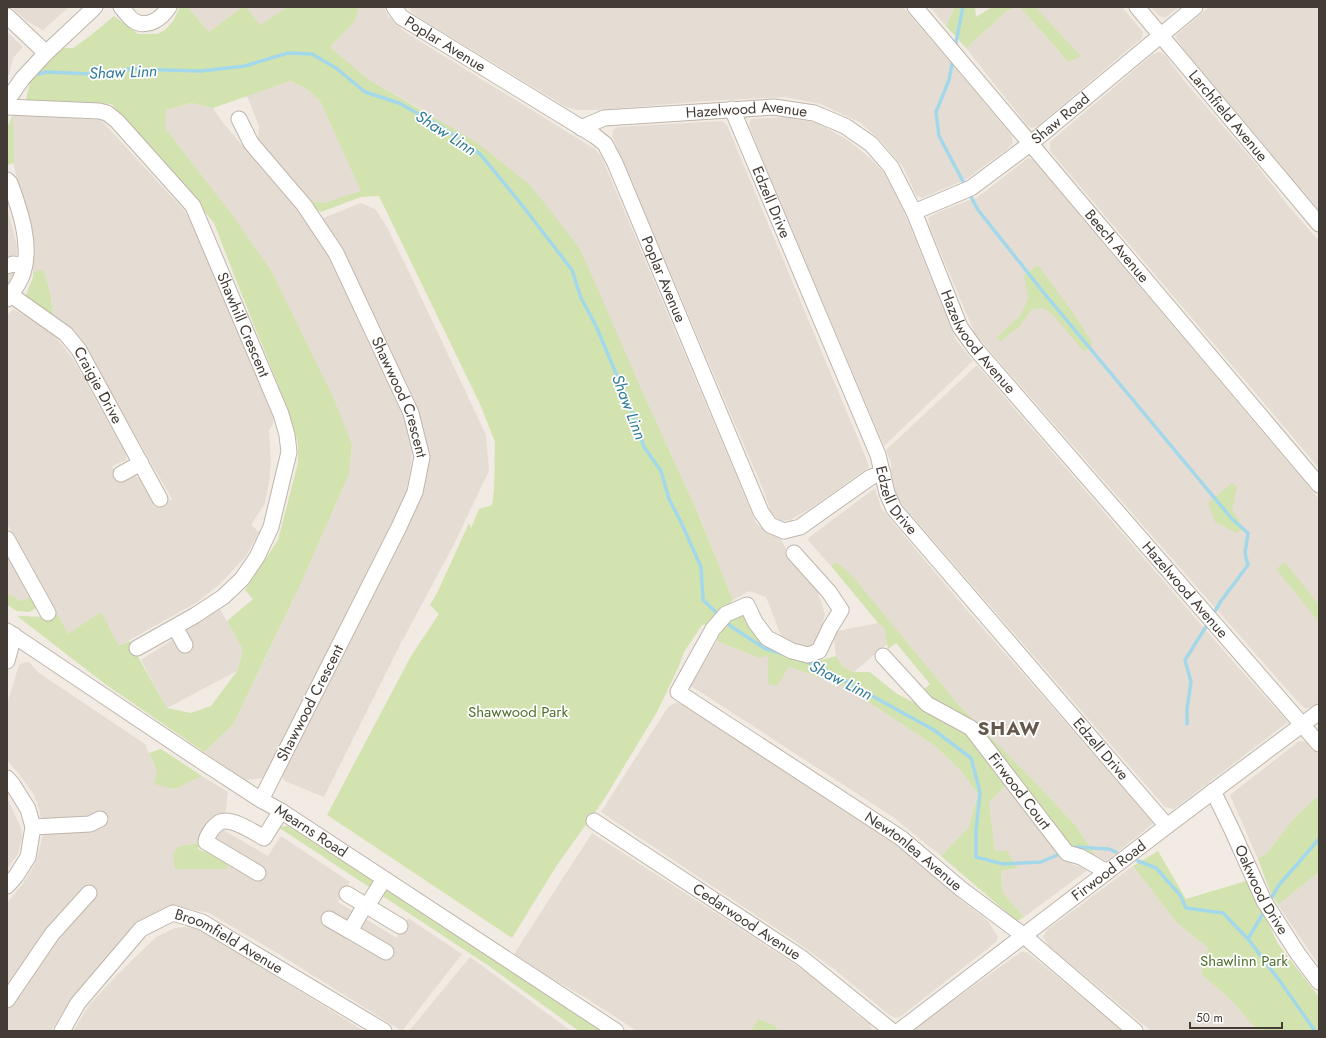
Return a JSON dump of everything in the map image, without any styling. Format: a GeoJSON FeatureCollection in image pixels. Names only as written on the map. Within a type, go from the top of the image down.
{"type":"FeatureCollection","features":[{"type":"Feature","properties":{"kind":"street"},"geometry":{"type":"LineString","coordinates":[[7,101],[22,79],[46,53],[95,7]]}},
{"type":"Feature","properties":{"kind":"street"},"geometry":{"type":"LineString","coordinates":[[121,7],[133,21],[141,24],[153,22],[164,16],[169,7]]}},
{"type":"Feature","properties":{"kind":"street","name":"Poplar Avenue"},"geometry":{"type":"LineString","coordinates":[[394,7],[401,18],[595,136],[605,144],[615,163],[761,512],[770,526],[784,531],[800,527],[871,477],[883,474]]}},
{"type":"Feature","properties":{"kind":"street","name":"Beech Avenue"},"geometry":{"type":"LineString","coordinates":[[915,7],[1319,485]]}},
{"type":"Feature","properties":{"kind":"street","name":"Larchfield Avenue"},"geometry":{"type":"LineString","coordinates":[[1138,7],[1319,224]]}},
{"type":"Feature","properties":{"kind":"street","name":"Shaw Road"},"geometry":{"type":"LineString","coordinates":[[914,212],[971,188],[1030,144],[1194,7]]}},
{"type":"Feature","properties":{"kind":"street"},"geometry":{"type":"LineString","coordinates":[[7,16],[46,53]]}},
{"type":"Feature","properties":{"kind":"street","name":"Shawhill Crescent"},"geometry":{"type":"LineString","coordinates":[[7,107],[99,111],[107,113],[117,121],[193,206],[281,414],[287,435],[289,452],[269,533],[257,557],[242,579],[223,597],[175,627],[137,648]]}},
{"type":"Feature","properties":{"kind":"street","name":"Hazelwood Avenue"},"geometry":{"type":"LineString","coordinates":[[581,128],[604,118],[774,107],[814,113],[845,126],[871,144],[892,167],[914,212],[960,327],[975,348],[1319,744]]}},
{"type":"Feature","properties":{"kind":"street","name":"Edzell Drive"},"geometry":{"type":"LineString","coordinates":[[732,109],[878,455],[887,493],[894,509],[1167,826]]}},
{"type":"Feature","properties":{"kind":"street","name":"Shawwood Crescent"},"geometry":{"type":"LineString","coordinates":[[239,119],[251,144],[304,205],[336,253],[411,413],[422,456],[420,474],[415,492],[399,527],[261,800]]}},
{"type":"Feature","properties":{"kind":"street"},"geometry":{"type":"LineString","coordinates":[[7,180],[10,183],[22,222],[26,254],[23,274],[9,297]]}},
{"type":"Feature","properties":{"kind":"street"},"geometry":{"type":"LineString","coordinates":[[7,266],[12,264],[24,266]]}},
{"type":"Feature","properties":{"kind":"street","name":"Craigie Drive"},"geometry":{"type":"LineString","coordinates":[[9,297],[66,334],[80,350],[160,499]]}},
{"type":"Feature","properties":{"kind":"street"},"geometry":{"type":"LineString","coordinates":[[121,474],[141,463]]}},
{"type":"Feature","properties":{"kind":"street"},"geometry":{"type":"LineString","coordinates":[[7,539],[48,613]]}},
{"type":"Feature","properties":{"kind":"street","name":"Newtonlea Avenue"},"geometry":{"type":"LineString","coordinates":[[794,553],[829,592],[841,610],[818,651],[808,655],[792,651],[768,638],[755,622],[747,605],[726,614],[713,629],[678,692],[901,838],[960,888],[1023,935],[1135,1031]]}},
{"type":"Feature","properties":{"kind":"street"},"geometry":{"type":"LineString","coordinates":[[175,627],[184,645]]}},
{"type":"Feature","properties":{"kind":"street"},"geometry":{"type":"LineString","coordinates":[[7,661],[10,633]]}},
{"type":"Feature","properties":{"kind":"street","name":"Mearns Road"},"geometry":{"type":"LineString","coordinates":[[10,633],[261,800],[282,811],[616,1031]]}},
{"type":"Feature","properties":{"kind":"street","name":"Firwood Court"},"geometry":{"type":"LineString","coordinates":[[883,656],[927,704],[971,728],[1067,853],[1081,857],[1107,872]]}},
{"type":"Feature","properties":{"kind":"street","name":"Firwood Road"},"geometry":{"type":"LineString","coordinates":[[899,1031],[1023,935],[1319,712]]}},
{"type":"Feature","properties":{"kind":"street"},"geometry":{"type":"LineString","coordinates":[[7,778],[28,809],[33,827],[28,857],[16,876],[7,886]]}},
{"type":"Feature","properties":{"kind":"street","name":"Oakwood Drive"},"geometry":{"type":"LineString","coordinates":[[1213,791],[1264,901],[1298,954],[1319,982]]}},
{"type":"Feature","properties":{"kind":"street"},"geometry":{"type":"LineString","coordinates":[[258,873],[206,842],[206,839],[220,822],[227,821],[242,826],[264,838],[282,811]]}},
{"type":"Feature","properties":{"kind":"street"},"geometry":{"type":"LineString","coordinates":[[33,827],[90,824],[100,820]]}},
{"type":"Feature","properties":{"kind":"street","name":"Cedarwood Avenue"},"geometry":{"type":"LineString","coordinates":[[594,821],[802,958],[892,1031]]}},
{"type":"Feature","properties":{"kind":"street"},"geometry":{"type":"LineString","coordinates":[[350,931],[384,879]]}},
{"type":"Feature","properties":{"kind":"street"},"geometry":{"type":"LineString","coordinates":[[7,1000],[52,934],[89,893]]}},
{"type":"Feature","properties":{"kind":"street"},"geometry":{"type":"LineString","coordinates":[[347,894],[400,926]]}},
{"type":"Feature","properties":{"kind":"street","name":"Broomfield Avenue"},"geometry":{"type":"LineString","coordinates":[[62,1031],[78,1003],[141,929],[173,913],[202,922],[384,1031]]}},
{"type":"Feature","properties":{"kind":"street"},"geometry":{"type":"LineString","coordinates":[[329,919],[386,952]]}},
{"type":"Feature","properties":{"kind":"shaded area"},"geometry":{"type":"Polygon","coordinates":[[[11,7],[69,7],[43,30],[27,21],[11,7]]]}},
{"type":"Feature","properties":{"kind":"shaded area"},"geometry":{"type":"Polygon","coordinates":[[[188,7],[242,7],[209,32],[188,7]]]}},
{"type":"Feature","properties":{"kind":"shaded area"},"geometry":{"type":"Polygon","coordinates":[[[246,7],[287,7],[260,25],[246,7]]]}},
{"type":"Feature","properties":{"kind":"shaded area"},"geometry":{"type":"Polygon","coordinates":[[[359,7],[384,7],[388,16],[405,32],[595,149],[602,158],[756,523],[766,532],[781,539],[793,563],[817,590],[825,614],[818,644],[803,650],[783,641],[766,597],[749,591],[733,600],[696,509],[639,384],[421,109],[368,79],[330,47],[355,21],[359,7]]]}},
{"type":"Feature","properties":{"kind":"shaded area"},"geometry":{"type":"Polygon","coordinates":[[[408,7],[903,7],[1011,134],[1013,143],[1006,150],[965,180],[922,198],[916,195],[903,167],[882,142],[861,123],[821,104],[784,97],[578,110],[566,107],[415,15],[408,7]]]}},
{"type":"Feature","properties":{"kind":"shaded area"},"geometry":{"type":"Polygon","coordinates":[[[930,7],[955,7],[946,26],[930,7]]]}},
{"type":"Feature","properties":{"kind":"shaded area"},"geometry":{"type":"Polygon","coordinates":[[[1020,7],[1064,58],[1041,14],[1035,7],[1122,7],[1143,32],[1142,38],[1039,125],[1032,128],[1027,125],[966,48],[1008,10],[1020,7]]]}},
{"type":"Feature","properties":{"kind":"shaded area"},"geometry":{"type":"Polygon","coordinates":[[[1151,7],[1179,7],[1165,18],[1159,16],[1151,7]]]}},
{"type":"Feature","properties":{"kind":"shaded area"},"geometry":{"type":"Polygon","coordinates":[[[1209,7],[1319,7],[1319,210],[1184,50],[1175,36],[1209,7]]]}},
{"type":"Feature","properties":{"kind":"shaded area"},"geometry":{"type":"Polygon","coordinates":[[[7,32],[23,47],[13,58],[9,75],[7,76],[7,32]]]}},
{"type":"Feature","properties":{"kind":"shaded area"},"geometry":{"type":"Polygon","coordinates":[[[1160,52],[1164,54],[1186,83],[1255,163],[1290,208],[1319,241],[1319,468],[1050,151],[1050,142],[1153,54],[1160,52]]]}},
{"type":"Feature","properties":{"kind":"shaded area"},"geometry":{"type":"Polygon","coordinates":[[[291,81],[308,90],[320,101],[362,192],[323,203],[312,201],[258,140],[259,126],[247,96],[291,81]]]}},
{"type":"Feature","properties":{"kind":"shaded area"},"geometry":{"type":"Polygon","coordinates":[[[191,103],[213,108],[224,124],[304,218],[333,258],[405,413],[412,441],[411,465],[406,493],[354,604],[277,755],[263,778],[246,780],[204,752],[233,725],[266,657],[302,581],[349,474],[352,445],[271,272],[233,216],[164,128],[166,110],[191,103]]]}},
{"type":"Feature","properties":{"kind":"shaded area"},"geometry":{"type":"Polygon","coordinates":[[[13,115],[101,120],[192,219],[273,415],[273,424],[269,430],[271,461],[265,503],[251,525],[259,532],[246,556],[221,583],[199,601],[119,646],[67,634],[30,563],[7,524],[7,316],[13,309],[29,318],[57,338],[74,361],[126,454],[126,460],[112,466],[122,482],[135,476],[139,478],[155,508],[172,499],[81,341],[53,317],[51,296],[41,270],[33,272],[28,232],[13,161],[13,115]]]}},
{"type":"Feature","properties":{"kind":"shaded area"},"geometry":{"type":"Polygon","coordinates":[[[785,117],[817,123],[848,140],[871,159],[891,180],[956,340],[973,361],[884,446],[749,125],[751,119],[785,117]]]}},
{"type":"Feature","properties":{"kind":"shaded area"},"geometry":{"type":"Polygon","coordinates":[[[722,121],[727,125],[869,467],[811,508],[790,520],[780,521],[771,512],[764,492],[612,136],[613,130],[618,127],[722,121]]]}},
{"type":"Feature","properties":{"kind":"shaded area"},"geometry":{"type":"Polygon","coordinates":[[[1028,158],[1033,160],[1319,499],[1319,702],[1312,708],[1305,708],[1297,701],[975,334],[930,228],[928,218],[938,212],[978,197],[1028,158]]]}},
{"type":"Feature","properties":{"kind":"shaded area"},"geometry":{"type":"Polygon","coordinates":[[[361,203],[375,209],[387,227],[410,274],[486,435],[489,471],[452,548],[402,641],[324,797],[285,781],[282,776],[349,640],[427,454],[426,442],[409,398],[321,219],[361,203]]]}},
{"type":"Feature","properties":{"kind":"shaded area"},"geometry":{"type":"Polygon","coordinates":[[[7,207],[17,246],[16,265],[13,279],[7,286],[7,207]]]}},
{"type":"Feature","properties":{"kind":"shaded area"},"geometry":{"type":"Polygon","coordinates":[[[977,365],[1237,666],[1288,722],[1174,809],[1165,807],[899,501],[893,486],[891,463],[886,450],[977,365]]]}},
{"type":"Feature","properties":{"kind":"shaded area"},"geometry":{"type":"Polygon","coordinates":[[[875,488],[881,508],[966,609],[1154,823],[1106,861],[1095,855],[1076,826],[958,704],[844,568],[836,562],[831,566],[807,539],[875,488]]]}},
{"type":"Feature","properties":{"kind":"shaded area"},"geometry":{"type":"Polygon","coordinates":[[[7,554],[31,597],[21,601],[7,593],[7,554]]]}},
{"type":"Feature","properties":{"kind":"shaded area"},"geometry":{"type":"Polygon","coordinates":[[[220,609],[242,648],[242,655],[237,671],[167,708],[141,660],[220,609]]]}},
{"type":"Feature","properties":{"kind":"shaded area"},"geometry":{"type":"Polygon","coordinates":[[[878,623],[884,628],[887,644],[854,672],[842,666],[836,656],[833,632],[878,623]]]}},
{"type":"Feature","properties":{"kind":"shaded area"},"geometry":{"type":"Polygon","coordinates":[[[717,641],[759,658],[768,655],[777,685],[789,667],[844,686],[935,746],[962,772],[978,793],[969,827],[941,856],[893,817],[691,686],[717,641]]]}},
{"type":"Feature","properties":{"kind":"shaded area"},"geometry":{"type":"Polygon","coordinates":[[[29,662],[39,673],[145,744],[157,771],[175,789],[202,776],[228,792],[226,810],[199,843],[179,846],[228,863],[204,852],[218,827],[268,856],[281,836],[350,882],[338,902],[397,938],[408,918],[462,954],[402,1031],[277,953],[209,913],[185,908],[169,909],[149,917],[105,959],[71,1000],[51,1031],[7,1031],[7,903],[22,885],[36,862],[43,834],[40,812],[34,795],[7,760],[7,704],[19,665],[29,662]]]}},
{"type":"Feature","properties":{"kind":"shaded area"},"geometry":{"type":"Polygon","coordinates":[[[675,703],[683,704],[895,841],[961,900],[988,921],[998,937],[996,942],[900,1017],[895,1018],[888,1014],[834,969],[798,943],[601,812],[668,707],[675,703]]]}},
{"type":"Feature","properties":{"kind":"shaded area"},"geometry":{"type":"Polygon","coordinates":[[[1299,741],[1308,742],[1319,755],[1319,795],[1296,816],[1267,853],[1258,859],[1230,795],[1299,741]]]}},
{"type":"Feature","properties":{"kind":"shaded area"},"geometry":{"type":"Polygon","coordinates":[[[1007,785],[1065,858],[1073,865],[1089,869],[1024,917],[1003,893],[1001,871],[1017,868],[995,851],[989,802],[1007,785]]]}},
{"type":"Feature","properties":{"kind":"shaded area"},"geometry":{"type":"Polygon","coordinates":[[[7,798],[21,828],[22,837],[18,854],[7,869],[7,798]]]}},
{"type":"Feature","properties":{"kind":"shaded area"},"geometry":{"type":"Polygon","coordinates":[[[592,833],[793,963],[814,978],[857,1015],[870,1024],[872,1031],[779,1031],[774,1025],[758,1019],[751,1031],[637,1031],[589,1000],[530,966],[514,954],[592,833]]]}},
{"type":"Feature","properties":{"kind":"shaded area"},"geometry":{"type":"Polygon","coordinates":[[[1133,866],[1176,922],[1208,948],[1201,974],[1230,999],[1258,1031],[1151,1031],[1049,946],[1043,937],[1047,930],[1133,866]]]}},
{"type":"Feature","properties":{"kind":"shaded area"},"geometry":{"type":"Polygon","coordinates":[[[1319,872],[1319,965],[1278,905],[1319,872]]]}},
{"type":"Feature","properties":{"kind":"shaded area"},"geometry":{"type":"Polygon","coordinates":[[[194,926],[364,1031],[73,1031],[90,1004],[156,937],[175,928],[194,926]]]}},
{"type":"Feature","properties":{"kind":"shaded area"},"geometry":{"type":"Polygon","coordinates":[[[1021,952],[1027,952],[1123,1031],[910,1031],[1021,952]]]}},
{"type":"Feature","properties":{"kind":"shaded area"},"geometry":{"type":"Polygon","coordinates":[[[470,957],[571,1031],[409,1031],[470,957]]]}},
{"type":"Feature","properties":{"kind":"green space","name":"Shawwood Park"},"geometry":{"type":"Polygon","coordinates":[[[180,7],[188,7],[209,32],[242,7],[246,7],[260,25],[287,7],[359,7],[355,21],[330,47],[368,79],[476,142],[530,185],[582,253],[639,384],[696,509],[733,600],[710,624],[702,625],[684,652],[657,712],[603,801],[557,865],[512,938],[327,815],[411,656],[439,614],[430,605],[438,591],[469,523],[471,528],[479,509],[492,505],[494,491],[495,442],[480,404],[379,196],[361,197],[321,212],[315,208],[312,201],[323,203],[361,191],[320,101],[308,90],[291,81],[213,108],[191,103],[166,110],[165,128],[233,216],[272,272],[334,399],[352,445],[349,474],[302,581],[233,725],[204,752],[105,684],[17,616],[47,617],[56,612],[68,634],[101,612],[119,646],[129,641],[167,708],[191,713],[211,706],[237,671],[242,655],[242,648],[227,621],[253,599],[245,590],[278,540],[298,463],[298,443],[282,395],[214,223],[149,146],[127,125],[112,104],[26,100],[30,81],[60,48],[73,48],[114,16],[138,34],[157,34],[165,30],[173,21],[180,7]]]}},
{"type":"Feature","properties":{"kind":"green space"},"geometry":{"type":"Polygon","coordinates":[[[955,7],[975,7],[976,17],[992,7],[1020,7],[1008,10],[966,48],[946,26],[955,7]]]}},
{"type":"Feature","properties":{"kind":"green space"},"geometry":{"type":"Polygon","coordinates":[[[1020,7],[1035,7],[1081,56],[1068,62],[1020,7]]]}},
{"type":"Feature","properties":{"kind":"green space"},"geometry":{"type":"Polygon","coordinates":[[[13,115],[14,163],[7,165],[7,128],[13,115]]]}},
{"type":"Feature","properties":{"kind":"green space"},"geometry":{"type":"Polygon","coordinates":[[[1038,265],[1076,317],[1093,344],[1084,352],[1052,314],[1043,308],[1032,309],[1019,327],[1001,341],[996,338],[1021,315],[1028,298],[1024,275],[1038,265]]]}},
{"type":"Feature","properties":{"kind":"green space"},"geometry":{"type":"Polygon","coordinates":[[[41,270],[44,272],[51,296],[53,317],[25,298],[33,277],[33,272],[41,270]]]}},
{"type":"Feature","properties":{"kind":"green space"},"geometry":{"type":"Polygon","coordinates":[[[1232,483],[1237,487],[1232,509],[1244,529],[1237,533],[1215,522],[1208,503],[1232,483]]]}},
{"type":"Feature","properties":{"kind":"green space"},"geometry":{"type":"Polygon","coordinates":[[[836,562],[854,578],[958,704],[1076,826],[1095,855],[1088,856],[1068,845],[973,725],[933,704],[922,691],[930,684],[896,643],[888,649],[884,628],[878,623],[831,566],[836,562]]]}},
{"type":"Feature","properties":{"kind":"green space"},"geometry":{"type":"Polygon","coordinates":[[[1285,562],[1319,605],[1319,622],[1276,569],[1285,562]]]}},
{"type":"Feature","properties":{"kind":"green space"},"geometry":{"type":"Polygon","coordinates":[[[7,593],[21,601],[31,597],[38,607],[29,612],[17,611],[7,605],[7,593]]]}},
{"type":"Feature","properties":{"kind":"green space"},"geometry":{"type":"Polygon","coordinates":[[[745,614],[758,638],[777,649],[817,661],[836,656],[842,666],[854,672],[870,672],[897,694],[917,704],[929,714],[968,734],[1007,785],[989,802],[995,851],[1007,851],[1017,868],[1001,871],[1003,893],[1024,917],[1017,921],[941,856],[969,827],[978,794],[962,772],[935,746],[844,686],[789,667],[777,686],[768,684],[768,656],[759,658],[717,641],[722,631],[731,621],[745,614]]]}},
{"type":"Feature","properties":{"kind":"green space"},"geometry":{"type":"Polygon","coordinates":[[[161,749],[202,776],[175,789],[154,784],[157,771],[149,753],[161,749]]]}},
{"type":"Feature","properties":{"kind":"green space"},"geometry":{"type":"Polygon","coordinates":[[[1319,795],[1319,872],[1278,905],[1271,894],[1258,859],[1267,853],[1296,816],[1319,795]]]}},
{"type":"Feature","properties":{"kind":"green space"},"geometry":{"type":"Polygon","coordinates":[[[288,826],[514,970],[606,1031],[579,1031],[489,966],[278,827],[288,826]]]}},
{"type":"Feature","properties":{"kind":"green space"},"geometry":{"type":"Polygon","coordinates":[[[199,843],[198,849],[228,863],[227,869],[175,869],[173,853],[179,846],[199,843]]]}},
{"type":"Feature","properties":{"kind":"green space","name":"Shawlinn Park"},"geometry":{"type":"Polygon","coordinates":[[[1158,851],[1186,899],[1246,881],[1278,944],[1319,997],[1319,1031],[1258,1031],[1230,999],[1201,974],[1208,948],[1176,922],[1133,866],[1158,851]]]}},
{"type":"Feature","properties":{"kind":"green space"},"geometry":{"type":"Polygon","coordinates":[[[758,1019],[774,1025],[779,1031],[751,1031],[758,1019]]]}},
{"type":"Feature","properties":{"kind":"waterway"},"geometry":{"type":"LineString","coordinates":[[955,47],[963,7]]}},
{"type":"Feature","properties":{"kind":"waterway","name":"Shaw Linn"},"geometry":{"type":"LineString","coordinates":[[39,74],[46,72],[93,74],[129,69],[201,71],[245,66],[288,53],[312,54],[336,68],[365,92],[399,103],[440,126],[480,154],[572,270],[581,298],[596,326],[632,411],[644,447],[661,471],[669,499],[701,567],[703,600],[719,615]]}},
{"type":"Feature","properties":{"kind":"waterway"},"geometry":{"type":"LineString","coordinates":[[953,59],[949,80],[936,112],[939,136],[966,187]]}},
{"type":"Feature","properties":{"kind":"waterway"},"geometry":{"type":"LineString","coordinates":[[969,193],[978,210],[1044,293],[1232,519],[1248,533],[1245,553],[1248,565],[1221,601],[1212,616]]}},
{"type":"Feature","properties":{"kind":"waterway","name":"Shaw Linn"},"geometry":{"type":"LineString","coordinates":[[725,621],[764,648],[783,654]]}},
{"type":"Feature","properties":{"kind":"waterway"},"geometry":{"type":"LineString","coordinates":[[1187,724],[1187,709],[1191,682],[1185,660],[1209,622]]}},
{"type":"Feature","properties":{"kind":"waterway","name":"Shaw Linn"},"geometry":{"type":"LineString","coordinates":[[804,661],[816,665],[934,730],[971,758],[980,792],[976,831],[976,857],[1003,864],[1041,862],[1062,853]]}},
{"type":"Feature","properties":{"kind":"waterway"},"geometry":{"type":"LineString","coordinates":[[1269,902],[1279,885],[1319,839]]}},
{"type":"Feature","properties":{"kind":"waterway","name":"Shaw Linn"},"geometry":{"type":"LineString","coordinates":[[1071,849],[1075,847],[1109,849],[1116,852]]}},
{"type":"Feature","properties":{"kind":"waterway","name":"Shaw Linn"},"geometry":{"type":"LineString","coordinates":[[1138,861],[1156,868],[1180,895],[1186,908],[1223,913],[1248,939],[1315,1031]]}},
{"type":"Feature","properties":{"kind":"waterway"},"geometry":{"type":"LineString","coordinates":[[1248,939],[1265,910]]}},
{"type":"Feature","properties":{"kind":"district","name":"SHAW"},"geometry":{"type":"Point","coordinates":[1009,728]}}]}
